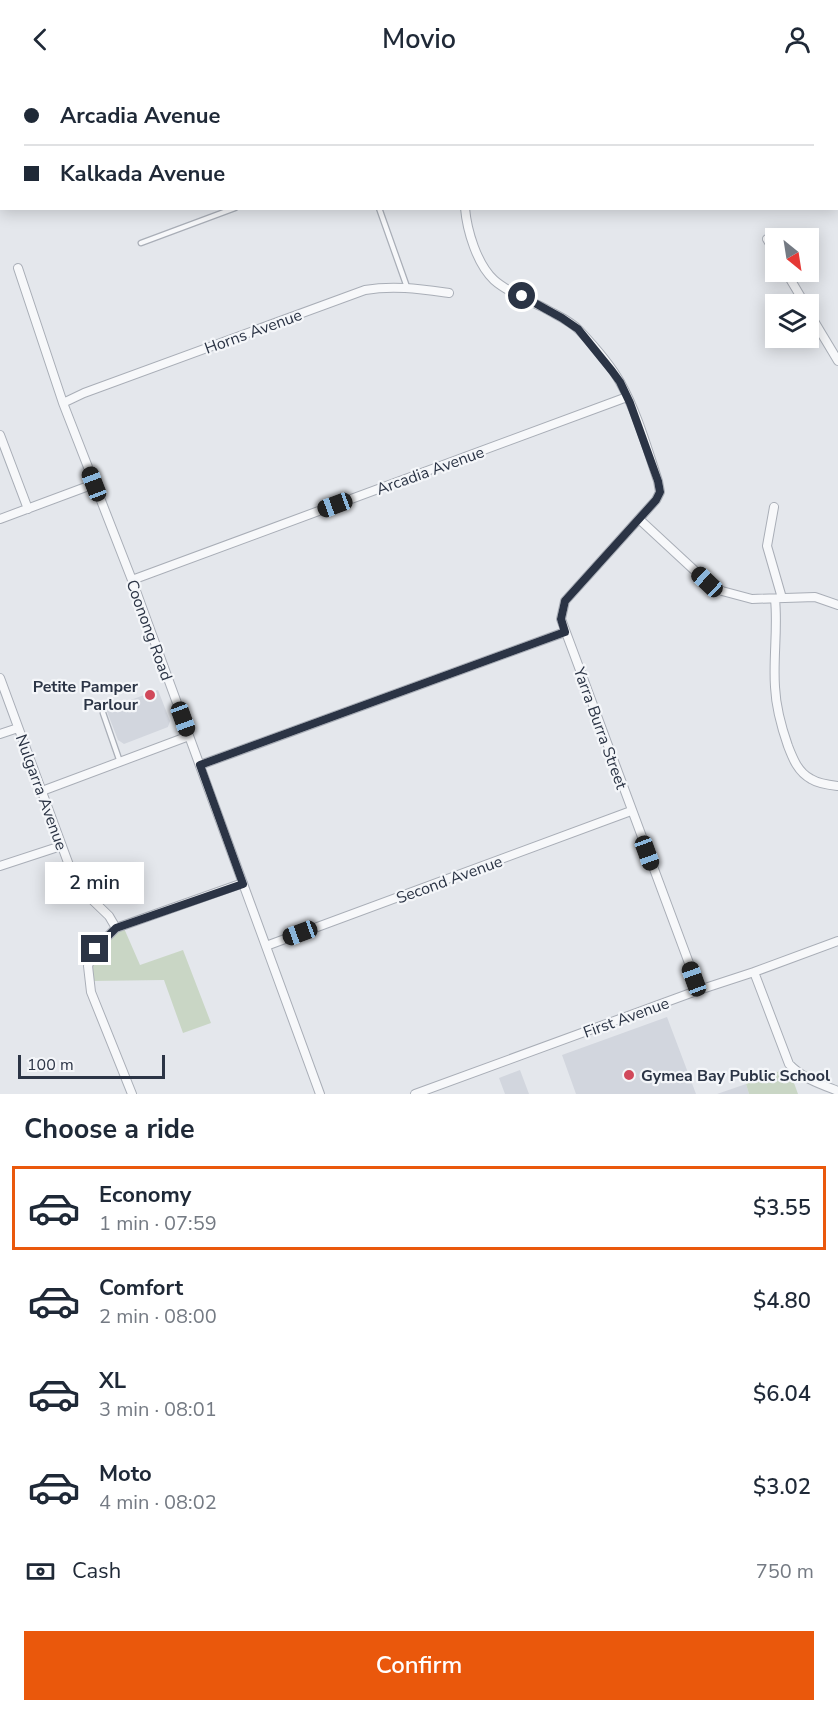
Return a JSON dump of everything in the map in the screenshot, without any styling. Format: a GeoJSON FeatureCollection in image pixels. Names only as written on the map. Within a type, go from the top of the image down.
{"type":"FeatureCollection","features":[{"type":"Feature","properties":{"kind":"street"},"geometry":{"type":"LineString","coordinates":[[465,210],[473,243],[483,265],[494,280],[578,329],[612,371],[627,397]]}},
{"type":"Feature","properties":{"kind":"street","name":"Coonong Road"},"geometry":{"type":"LineString","coordinates":[[18,268],[63,403],[132,580],[320,1094]]}},
{"type":"Feature","properties":{"kind":"street","name":"Horns Avenue"},"geometry":{"type":"LineString","coordinates":[[63,403],[84,393],[356,293],[376,288],[407,287],[448,293]]}},
{"type":"Feature","properties":{"kind":"street"},"geometry":{"type":"LineString","coordinates":[[819,329],[838,361]]}},
{"type":"Feature","properties":{"kind":"street","name":"Yarra Burra Street"},"geometry":{"type":"LineString","coordinates":[[627,397],[660,492],[656,500],[565,601],[561,619],[699,990]]}},
{"type":"Feature","properties":{"kind":"street","name":"Arcadia Avenue"},"geometry":{"type":"LineString","coordinates":[[132,580],[627,397]]}},
{"type":"Feature","properties":{"kind":"street"},"geometry":{"type":"LineString","coordinates":[[0,435],[28,509]]}},
{"type":"Feature","properties":{"kind":"street"},"geometry":{"type":"LineString","coordinates":[[0,519],[94,484]]}},
{"type":"Feature","properties":{"kind":"street"},"geometry":{"type":"LineString","coordinates":[[774,507],[767,546],[778,598],[774,686],[778,713],[791,754],[800,771],[810,779],[822,784],[838,786]]}},
{"type":"Feature","properties":{"kind":"street"},"geometry":{"type":"LineString","coordinates":[[639,519],[714,586],[740,597],[752,599],[815,597],[838,605]]}},
{"type":"Feature","properties":{"kind":"street"},"geometry":{"type":"LineString","coordinates":[[200,765],[565,632]]}},
{"type":"Feature","properties":{"kind":"street","name":"Nulgarra Avenue"},"geometry":{"type":"LineString","coordinates":[[0,678],[75,880],[82,890],[110,916],[116,928]]}},
{"type":"Feature","properties":{"kind":"street"},"geometry":{"type":"LineString","coordinates":[[0,734],[18,728]]}},
{"type":"Feature","properties":{"kind":"street"},"geometry":{"type":"LineString","coordinates":[[42,791],[189,736]]}},
{"type":"Feature","properties":{"kind":"street","name":"Second Avenue"},"geometry":{"type":"LineString","coordinates":[[266,946],[631,811]]}},
{"type":"Feature","properties":{"kind":"street"},"geometry":{"type":"LineString","coordinates":[[0,866],[61,846]]}},
{"type":"Feature","properties":{"kind":"street"},"geometry":{"type":"LineString","coordinates":[[132,1094],[91,992],[88,966],[95,949],[116,928],[243,884]]}},
{"type":"Feature","properties":{"kind":"street","name":"First Avenue"},"geometry":{"type":"LineString","coordinates":[[415,1094],[838,941]]}},
{"type":"Feature","properties":{"kind":"street"},"geometry":{"type":"LineString","coordinates":[[754,972],[789,1064],[806,1077],[838,1091]]}},
{"type":"Feature","properties":{"kind":"lane"},"geometry":{"type":"LineString","coordinates":[[141,243],[230,210]]}},
{"type":"Feature","properties":{"kind":"lane"},"geometry":{"type":"LineString","coordinates":[[380,210],[407,287]]}},
{"type":"Feature","properties":{"kind":"lane"},"geometry":{"type":"LineString","coordinates":[[103,713],[120,762]]}},
{"type":"Feature","properties":{"kind":"shaded area"},"geometry":{"type":"Polygon","coordinates":[[[158,690],[170,721],[168,727],[124,744],[118,740],[106,709],[158,690]]]}},
{"type":"Feature","properties":{"kind":"shaded area","name":"Gymea Bay Public School"},"geometry":{"type":"Polygon","coordinates":[[[667,1017],[696,1094],[576,1094],[562,1055],[667,1017]]]}},
{"type":"Feature","properties":{"kind":"shaded area"},"geometry":{"type":"Polygon","coordinates":[[[520,1070],[529,1094],[505,1094],[499,1078],[520,1070]]]}},
{"type":"Feature","properties":{"kind":"shaded area","name":"Gymea Bay Public School"},"geometry":{"type":"Polygon","coordinates":[[[746,1084],[749,1094],[717,1094],[746,1084]]]}},
{"type":"Feature","properties":{"kind":"green space"},"geometry":{"type":"Polygon","coordinates":[[[123,926],[140,965],[183,950],[211,1023],[183,1033],[164,980],[90,981],[95,949],[123,926]]]}},
{"type":"Feature","properties":{"kind":"green space"},"geometry":{"type":"Polygon","coordinates":[[[785,1069],[790,1072],[798,1094],[749,1094],[746,1084],[785,1069]]]}},
{"type":"Feature","properties":{"kind":"place","name":"Petite Pamper Parlour"},"geometry":{"type":"Point","coordinates":[150,695]}},
{"type":"Feature","properties":{"kind":"place","name":"Gymea Bay Public School"},"geometry":{"type":"Point","coordinates":[629,1075]}},
{"type":"Feature","properties":{"kind":"route"},"geometry":{"type":"LineString","coordinates":[[95,949],[116,928],[243,884],[200,765],[565,632],[561,619],[565,601],[656,500],[660,492],[658,481],[632,408],[620,382],[578,329],[570,322],[522,296]]}}]}
